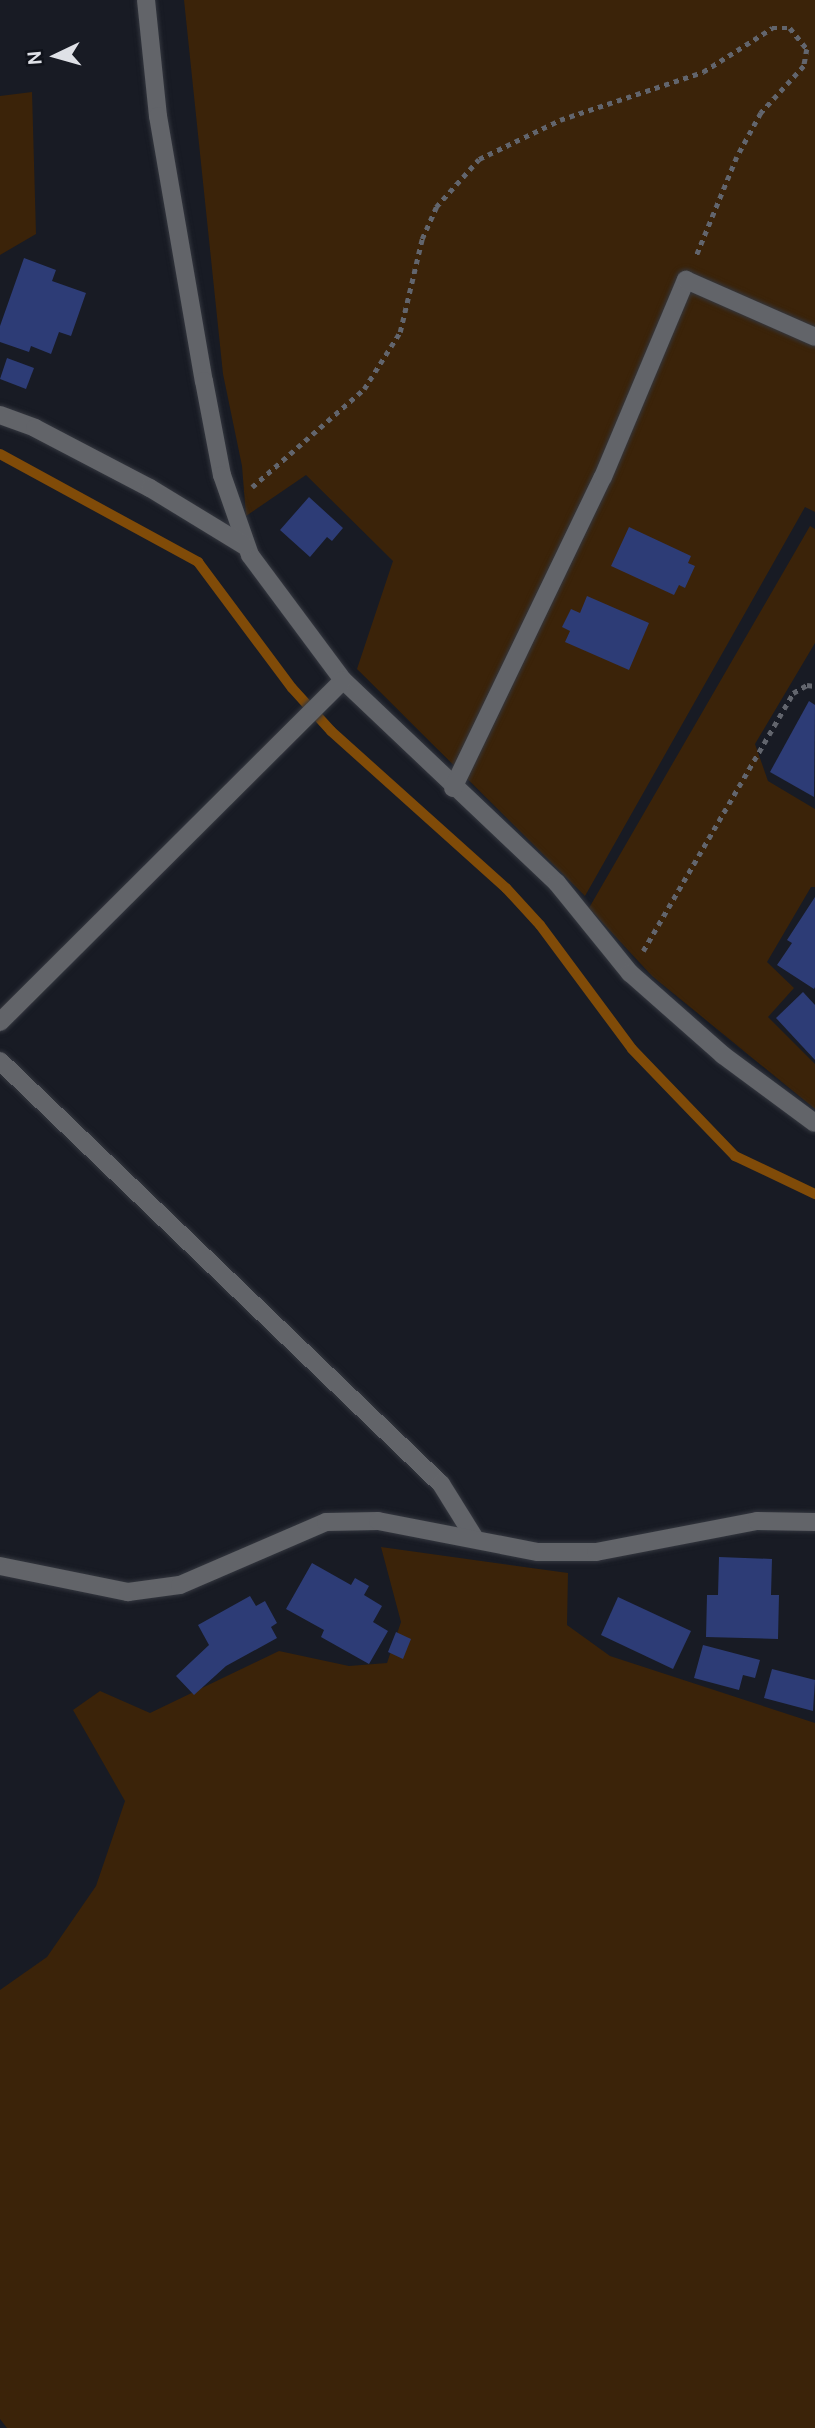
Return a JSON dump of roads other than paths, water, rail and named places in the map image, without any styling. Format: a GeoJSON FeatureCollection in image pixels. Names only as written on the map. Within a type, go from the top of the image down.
{"type":"FeatureCollection","features":[{"type":"Feature","properties":{"kind":"street"},"geometry":{"type":"LineString","coordinates":[[146,0],[158,116],[230,506],[245,546],[343,680],[453,788],[557,883],[630,973],[723,1055],[815,1123]]}},
{"type":"Feature","properties":{"kind":"street"},"geometry":{"type":"LineString","coordinates":[[453,788],[603,477],[686,280],[815,337]]}},
{"type":"Feature","properties":{"kind":"street"},"geometry":{"type":"LineString","coordinates":[[0,415],[35,428],[150,488],[245,546]]}},
{"type":"Feature","properties":{"kind":"street"},"geometry":{"type":"LineString","coordinates":[[0,1022],[343,680]]}},
{"type":"Feature","properties":{"kind":"street"},"geometry":{"type":"LineString","coordinates":[[0,1061],[441,1484],[474,1537]]}},
{"type":"Feature","properties":{"kind":"street"},"geometry":{"type":"LineString","coordinates":[[0,1566],[128,1592],[180,1585],[326,1522],[378,1521],[474,1537],[538,1552],[596,1552],[757,1521],[815,1521]]}},
{"type":"Feature","properties":{"kind":"waterway"},"geometry":{"type":"LineString","coordinates":[[0,454],[198,562],[292,688],[331,731],[506,888],[540,925],[632,1049],[735,1156],[815,1194]]}}]}
